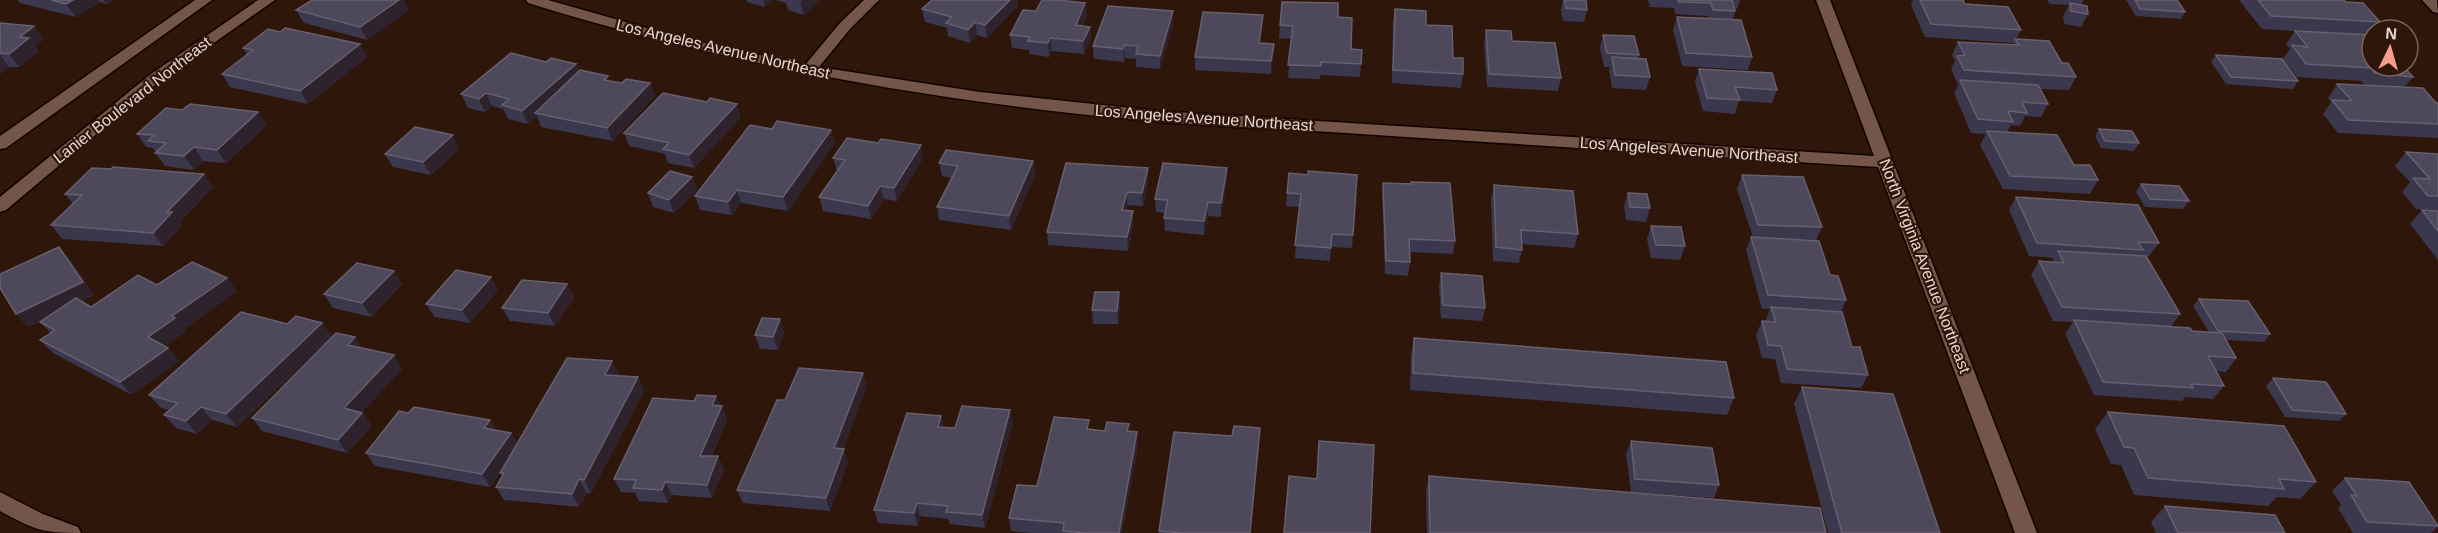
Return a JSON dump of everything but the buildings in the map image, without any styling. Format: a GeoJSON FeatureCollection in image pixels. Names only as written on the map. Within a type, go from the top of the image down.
{"type":"FeatureCollection","features":[{"type":"Feature","properties":{"kind":"street"},"geometry":{"type":"LineString","coordinates":[[0,144],[105,68],[205,0]]}},
{"type":"Feature","properties":{"kind":"street","name":"Lanier Boulevard Northeast"},"geometry":{"type":"LineString","coordinates":[[0,206],[156,77],[268,0]]}},
{"type":"Feature","properties":{"kind":"street","name":"Los Angeles Avenue Northeast"},"geometry":{"type":"LineString","coordinates":[[533,0],[590,19],[696,47],[809,70],[968,96],[1134,114],[1885,162]]}},
{"type":"Feature","properties":{"kind":"street"},"geometry":{"type":"LineString","coordinates":[[809,70],[845,26],[872,0]]}},
{"type":"Feature","properties":{"kind":"street","name":"North Virginia Avenue Northeast"},"geometry":{"type":"LineString","coordinates":[[1823,0],[2026,533]]}},
{"type":"Feature","properties":{"kind":"street"},"geometry":{"type":"LineString","coordinates":[[2429,0],[2438,9]]}},
{"type":"Feature","properties":{"kind":"street"},"geometry":{"type":"LineString","coordinates":[[0,501],[35,520],[70,533]]}}]}
